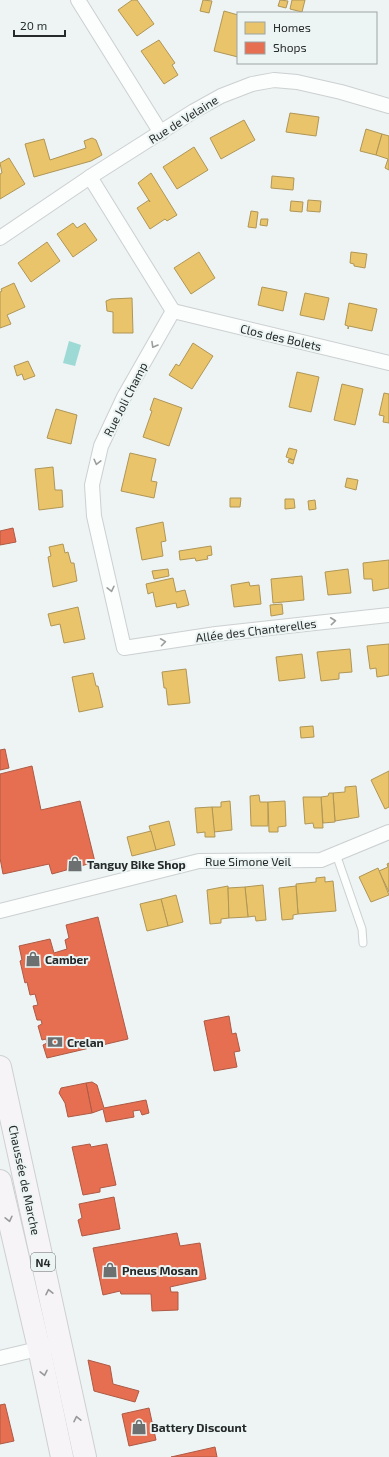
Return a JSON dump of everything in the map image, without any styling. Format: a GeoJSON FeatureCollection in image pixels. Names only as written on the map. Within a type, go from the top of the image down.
{"type":"FeatureCollection","features":[{"type":"Feature","properties":{"kind":"main road","name":"Chaussée de Marche"},"geometry":{"type":"LineString","coordinates":[[0,1068],[5,1112],[85,1457]]}},
{"type":"Feature","properties":{"kind":"main road","name":"Chaussée de Marche"},"geometry":{"type":"LineString","coordinates":[[0,1181],[39,1348],[62,1457]]}},
{"type":"Feature","properties":{"kind":"street"},"geometry":{"type":"LineString","coordinates":[[78,0],[161,133]]}},
{"type":"Feature","properties":{"kind":"street","name":"Rue de Velaine"},"geometry":{"type":"LineString","coordinates":[[0,238],[90,176],[221,96],[252,84],[274,80],[298,82],[341,92],[389,106]]}},
{"type":"Feature","properties":{"kind":"street"},"geometry":{"type":"LineString","coordinates":[[90,176],[173,311]]}},
{"type":"Feature","properties":{"kind":"street","name":"Clos des Bolets"},"geometry":{"type":"LineString","coordinates":[[173,311],[389,363]]}},
{"type":"Feature","properties":{"kind":"street","name":"Rue Joli Champ"},"geometry":{"type":"LineString","coordinates":[[124,648],[94,516],[92,485],[101,446],[124,397],[173,311]]}},
{"type":"Feature","properties":{"kind":"street","name":"Allée des Chanterelles"},"geometry":{"type":"LineString","coordinates":[[124,648],[216,634],[389,615]]}},
{"type":"Feature","properties":{"kind":"street","name":"Rue Simone Veil"},"geometry":{"type":"LineString","coordinates":[[0,911],[199,861],[321,860],[389,832]]}},
{"type":"Feature","properties":{"kind":"street"},"geometry":{"type":"LineString","coordinates":[[0,1358],[60,1344]]}},
{"type":"Feature","properties":{"kind":"lane"},"geometry":{"type":"LineString","coordinates":[[336,854],[362,929],[363,943]]}},
{"type":"Feature","properties":{"kind":"water"},"geometry":{"type":"Polygon","coordinates":[[[69,341],[81,345],[75,366],[63,363],[69,341]]]}},
{"type":"Feature","properties":{"kind":"building: Homes"},"geometry":{"type":"Polygon","coordinates":[[[132,0],[137,0],[154,24],[137,36],[118,10],[132,0]]]}},
{"type":"Feature","properties":{"kind":"building: Homes"},"geometry":{"type":"Polygon","coordinates":[[[203,0],[212,1],[209,13],[200,11],[203,0]]]}},
{"type":"Feature","properties":{"kind":"building: Homes"},"geometry":{"type":"Polygon","coordinates":[[[280,0],[288,1],[286,8],[278,6],[280,0]]]}},
{"type":"Feature","properties":{"kind":"building: Homes"},"geometry":{"type":"Polygon","coordinates":[[[292,0],[305,0],[302,12],[290,9],[292,0]]]}},
{"type":"Feature","properties":{"kind":"building: Homes"},"geometry":{"type":"Polygon","coordinates":[[[224,11],[237,15],[237,57],[214,51],[224,11]]]}},
{"type":"Feature","properties":{"kind":"building: Homes"},"geometry":{"type":"Polygon","coordinates":[[[159,40],[175,63],[172,65],[178,75],[164,84],[141,51],[159,40]]]}},
{"type":"Feature","properties":{"kind":"building: Homes"},"geometry":{"type":"Polygon","coordinates":[[[290,113],[319,117],[316,136],[286,132],[290,113]]]}},
{"type":"Feature","properties":{"kind":"building: Homes"},"geometry":{"type":"Polygon","coordinates":[[[244,120],[255,140],[221,159],[210,138],[244,120]]]}},
{"type":"Feature","properties":{"kind":"building: Homes"},"geometry":{"type":"Polygon","coordinates":[[[366,129],[382,134],[376,155],[360,151],[366,129]]]}},
{"type":"Feature","properties":{"kind":"building: Homes"},"geometry":{"type":"Polygon","coordinates":[[[382,134],[389,136],[389,170],[385,168],[388,159],[376,155],[382,134]]]}},
{"type":"Feature","properties":{"kind":"building: Homes"},"geometry":{"type":"Polygon","coordinates":[[[92,138],[96,140],[102,155],[91,161],[34,177],[25,144],[44,139],[50,160],[86,148],[84,141],[92,138]]]}},
{"type":"Feature","properties":{"kind":"building: Homes"},"geometry":{"type":"Polygon","coordinates":[[[194,147],[208,170],[177,189],[163,167],[194,147]]]}},
{"type":"Feature","properties":{"kind":"building: Homes"},"geometry":{"type":"Polygon","coordinates":[[[9,158],[25,184],[0,199],[0,174],[2,173],[0,163],[9,158]]]}},
{"type":"Feature","properties":{"kind":"building: Homes"},"geometry":{"type":"Polygon","coordinates":[[[151,173],[177,215],[167,221],[165,219],[150,229],[137,208],[149,200],[138,183],[151,173]]]}},
{"type":"Feature","properties":{"kind":"building: Homes"},"geometry":{"type":"Polygon","coordinates":[[[272,176],[294,178],[293,190],[271,188],[272,176]]]}},
{"type":"Feature","properties":{"kind":"building: Homes"},"geometry":{"type":"Polygon","coordinates":[[[308,200],[321,201],[320,212],[307,211],[308,200]]]}},
{"type":"Feature","properties":{"kind":"building: Homes"},"geometry":{"type":"Polygon","coordinates":[[[291,201],[303,202],[302,212],[290,211],[291,201]]]}},
{"type":"Feature","properties":{"kind":"building: Homes"},"geometry":{"type":"Polygon","coordinates":[[[251,211],[258,212],[256,228],[248,227],[251,211]]]}},
{"type":"Feature","properties":{"kind":"building: Homes"},"geometry":{"type":"Polygon","coordinates":[[[261,219],[268,219],[267,226],[260,225],[261,219]]]}},
{"type":"Feature","properties":{"kind":"building: Homes"},"geometry":{"type":"Polygon","coordinates":[[[73,223],[77,228],[85,223],[97,240],[73,257],[57,234],[73,223]]]}},
{"type":"Feature","properties":{"kind":"building: Homes"},"geometry":{"type":"Polygon","coordinates":[[[47,242],[60,261],[31,282],[18,263],[47,242]]]}},
{"type":"Feature","properties":{"kind":"building: Homes"},"geometry":{"type":"Polygon","coordinates":[[[199,252],[215,278],[191,294],[174,268],[199,252]]]}},
{"type":"Feature","properties":{"kind":"building: Homes"},"geometry":{"type":"Polygon","coordinates":[[[351,252],[367,254],[365,268],[354,266],[354,264],[350,263],[351,252]]]}},
{"type":"Feature","properties":{"kind":"building: Homes"},"geometry":{"type":"Polygon","coordinates":[[[14,283],[25,307],[7,315],[11,324],[0,328],[0,292],[2,291],[1,289],[14,283]]]}},
{"type":"Feature","properties":{"kind":"building: Homes"},"geometry":{"type":"Polygon","coordinates":[[[262,287],[287,292],[283,311],[258,305],[262,287]]]}},
{"type":"Feature","properties":{"kind":"building: Homes"},"geometry":{"type":"Polygon","coordinates":[[[305,293],[329,298],[324,320],[300,315],[305,293]]]}},
{"type":"Feature","properties":{"kind":"building: Homes"},"geometry":{"type":"Polygon","coordinates":[[[132,298],[133,333],[113,333],[113,312],[107,311],[106,301],[111,299],[132,298]]]}},
{"type":"Feature","properties":{"kind":"building: Homes"},"geometry":{"type":"Polygon","coordinates":[[[349,303],[377,309],[372,331],[349,326],[348,329],[348,326],[345,325],[349,303]]]}},
{"type":"Feature","properties":{"kind":"building: Homes"},"geometry":{"type":"Polygon","coordinates":[[[193,343],[213,356],[192,389],[169,375],[176,364],[179,366],[193,343]]]}},
{"type":"Feature","properties":{"kind":"building: Homes"},"geometry":{"type":"Polygon","coordinates":[[[28,361],[35,376],[24,380],[22,374],[17,376],[14,366],[28,361]]]}},
{"type":"Feature","properties":{"kind":"building: Homes"},"geometry":{"type":"Polygon","coordinates":[[[297,372],[319,377],[311,412],[289,407],[297,372]]]}},
{"type":"Feature","properties":{"kind":"building: Homes"},"geometry":{"type":"Polygon","coordinates":[[[342,384],[363,389],[355,425],[334,420],[342,384]]]}},
{"type":"Feature","properties":{"kind":"building: Homes"},"geometry":{"type":"Polygon","coordinates":[[[384,393],[389,394],[389,423],[383,422],[384,416],[379,415],[384,393]]]}},
{"type":"Feature","properties":{"kind":"building: Homes"},"geometry":{"type":"Polygon","coordinates":[[[154,398],[182,408],[169,446],[143,437],[152,411],[150,410],[154,398]]]}},
{"type":"Feature","properties":{"kind":"building: Homes"},"geometry":{"type":"Polygon","coordinates":[[[56,409],[77,415],[71,444],[47,438],[56,409]]]}},
{"type":"Feature","properties":{"kind":"building: Homes"},"geometry":{"type":"Polygon","coordinates":[[[289,448],[297,450],[294,460],[286,457],[289,448]]]}},
{"type":"Feature","properties":{"kind":"building: Homes"},"geometry":{"type":"Polygon","coordinates":[[[130,453],[156,459],[151,481],[157,482],[154,498],[121,491],[130,453]]]}},
{"type":"Feature","properties":{"kind":"building: Homes"},"geometry":{"type":"Polygon","coordinates":[[[289,459],[294,460],[293,464],[288,462],[289,459]]]}},
{"type":"Feature","properties":{"kind":"building: Homes"},"geometry":{"type":"Polygon","coordinates":[[[53,467],[55,490],[62,490],[63,507],[39,510],[35,469],[53,467]]]}},
{"type":"Feature","properties":{"kind":"building: Homes"},"geometry":{"type":"Polygon","coordinates":[[[347,478],[358,480],[356,490],[345,487],[347,478]]]}},
{"type":"Feature","properties":{"kind":"building: Homes"},"geometry":{"type":"Polygon","coordinates":[[[230,498],[241,498],[240,507],[230,507],[230,498]]]}},
{"type":"Feature","properties":{"kind":"building: Homes"},"geometry":{"type":"Polygon","coordinates":[[[285,499],[294,499],[295,508],[285,509],[285,499]]]}},
{"type":"Feature","properties":{"kind":"building: Homes"},"geometry":{"type":"Polygon","coordinates":[[[315,500],[316,509],[309,510],[308,501],[315,500]]]}},
{"type":"Feature","properties":{"kind":"building: Homes"},"geometry":{"type":"Polygon","coordinates":[[[163,522],[166,541],[161,542],[163,556],[142,560],[136,528],[163,522]]]}},
{"type":"Feature","properties":{"kind":"building: Homes"},"geometry":{"type":"Polygon","coordinates":[[[63,544],[65,553],[68,552],[71,563],[74,563],[77,581],[53,587],[48,557],[51,556],[49,547],[63,544]]]}},
{"type":"Feature","properties":{"kind":"building: Homes"},"geometry":{"type":"Polygon","coordinates":[[[211,546],[212,555],[207,556],[208,559],[196,561],[195,558],[180,560],[179,551],[211,546]]]}},
{"type":"Feature","properties":{"kind":"building: Homes"},"geometry":{"type":"Polygon","coordinates":[[[389,560],[389,588],[373,591],[372,579],[364,579],[363,563],[389,560]]]}},
{"type":"Feature","properties":{"kind":"building: Homes"},"geometry":{"type":"Polygon","coordinates":[[[168,569],[169,576],[154,579],[152,571],[168,569]]]}},
{"type":"Feature","properties":{"kind":"building: Homes"},"geometry":{"type":"Polygon","coordinates":[[[348,569],[351,593],[328,595],[325,572],[348,569]]]}},
{"type":"Feature","properties":{"kind":"building: Homes"},"geometry":{"type":"Polygon","coordinates":[[[302,576],[304,600],[273,603],[271,579],[302,576]]]}},
{"type":"Feature","properties":{"kind":"building: Homes"},"geometry":{"type":"Polygon","coordinates":[[[173,578],[176,592],[185,590],[189,605],[177,608],[176,603],[156,607],[153,592],[148,594],[146,584],[173,578]]]}},
{"type":"Feature","properties":{"kind":"building: Homes"},"geometry":{"type":"Polygon","coordinates":[[[249,582],[250,586],[259,585],[261,604],[234,607],[231,585],[249,582]]]}},
{"type":"Feature","properties":{"kind":"building: Homes"},"geometry":{"type":"Polygon","coordinates":[[[282,604],[283,614],[271,616],[270,605],[282,604]]]}},
{"type":"Feature","properties":{"kind":"building: Homes"},"geometry":{"type":"Polygon","coordinates":[[[78,607],[85,639],[64,643],[60,624],[51,626],[48,614],[78,607]]]}},
{"type":"Feature","properties":{"kind":"building: Homes"},"geometry":{"type":"Polygon","coordinates":[[[389,644],[389,675],[377,677],[376,668],[370,669],[367,646],[389,644]]]}},
{"type":"Feature","properties":{"kind":"building: Homes"},"geometry":{"type":"Polygon","coordinates":[[[350,649],[352,672],[339,673],[339,679],[321,681],[317,652],[350,649]]]}},
{"type":"Feature","properties":{"kind":"building: Homes"},"geometry":{"type":"Polygon","coordinates":[[[302,654],[305,678],[279,681],[276,657],[302,654]]]}},
{"type":"Feature","properties":{"kind":"building: Homes"},"geometry":{"type":"Polygon","coordinates":[[[186,669],[190,703],[168,705],[162,672],[186,669]]]}},
{"type":"Feature","properties":{"kind":"building: Homes"},"geometry":{"type":"Polygon","coordinates":[[[93,673],[103,707],[79,712],[72,677],[93,673]]]}},
{"type":"Feature","properties":{"kind":"building: Homes"},"geometry":{"type":"Polygon","coordinates":[[[313,726],[314,737],[301,738],[300,727],[313,726]]]}},
{"type":"Feature","properties":{"kind":"building: Homes"},"geometry":{"type":"Polygon","coordinates":[[[389,771],[389,807],[385,809],[371,780],[389,771]]]}},
{"type":"Feature","properties":{"kind":"building: Homes"},"geometry":{"type":"Polygon","coordinates":[[[356,786],[359,817],[335,821],[333,793],[345,792],[345,787],[356,786]]]}},
{"type":"Feature","properties":{"kind":"building: Homes"},"geometry":{"type":"Polygon","coordinates":[[[329,793],[333,793],[335,822],[323,823],[321,797],[328,796],[329,793]]]}},
{"type":"Feature","properties":{"kind":"building: Homes"},"geometry":{"type":"Polygon","coordinates":[[[259,795],[260,802],[268,802],[268,826],[251,826],[250,796],[259,795]]]}},
{"type":"Feature","properties":{"kind":"building: Homes"},"geometry":{"type":"Polygon","coordinates":[[[303,797],[321,797],[323,828],[314,828],[313,823],[305,824],[303,797]]]}},
{"type":"Feature","properties":{"kind":"building: Homes"},"geometry":{"type":"Polygon","coordinates":[[[230,801],[232,830],[214,832],[212,807],[221,807],[221,802],[230,801]]]}},
{"type":"Feature","properties":{"kind":"building: Homes"},"geometry":{"type":"Polygon","coordinates":[[[285,801],[286,826],[278,827],[278,832],[269,832],[268,802],[285,801]]]}},
{"type":"Feature","properties":{"kind":"building: Homes"},"geometry":{"type":"Polygon","coordinates":[[[212,807],[215,837],[205,837],[205,832],[197,833],[195,808],[212,807]]]}},
{"type":"Feature","properties":{"kind":"building: Homes"},"geometry":{"type":"Polygon","coordinates":[[[169,821],[175,845],[156,850],[149,826],[169,821]]]}},
{"type":"Feature","properties":{"kind":"building: Homes"},"geometry":{"type":"Polygon","coordinates":[[[151,831],[156,850],[132,856],[127,837],[151,831]]]}},
{"type":"Feature","properties":{"kind":"building: Homes"},"geometry":{"type":"Polygon","coordinates":[[[389,863],[389,892],[379,871],[388,867],[387,864],[389,863]]]}},
{"type":"Feature","properties":{"kind":"building: Homes"},"geometry":{"type":"Polygon","coordinates":[[[378,868],[389,895],[371,902],[359,877],[378,868]]]}},
{"type":"Feature","properties":{"kind":"building: Homes"},"geometry":{"type":"Polygon","coordinates":[[[325,877],[325,882],[333,881],[336,911],[298,914],[296,884],[316,882],[316,878],[325,877]]]}},
{"type":"Feature","properties":{"kind":"building: Homes"},"geometry":{"type":"Polygon","coordinates":[[[263,885],[266,920],[256,921],[255,916],[248,917],[245,887],[263,885]]]}},
{"type":"Feature","properties":{"kind":"building: Homes"},"geometry":{"type":"Polygon","coordinates":[[[228,886],[229,918],[221,919],[221,923],[210,924],[207,890],[228,886]]]}},
{"type":"Feature","properties":{"kind":"building: Homes"},"geometry":{"type":"Polygon","coordinates":[[[296,886],[298,914],[293,915],[293,919],[282,920],[279,888],[296,886]]]}},
{"type":"Feature","properties":{"kind":"building: Homes"},"geometry":{"type":"Polygon","coordinates":[[[245,887],[248,917],[229,918],[228,888],[245,887]]]}},
{"type":"Feature","properties":{"kind":"building: Homes"},"geometry":{"type":"Polygon","coordinates":[[[176,895],[183,922],[168,926],[161,899],[176,895]]]}},
{"type":"Feature","properties":{"kind":"building: Homes"},"geometry":{"type":"Polygon","coordinates":[[[161,899],[168,926],[147,931],[140,904],[161,899]]]}},
{"type":"Feature","properties":{"kind":"building: Shops"},"geometry":{"type":"Polygon","coordinates":[[[13,528],[16,542],[0,545],[0,531],[13,528]]]}},
{"type":"Feature","properties":{"kind":"building: Shops"},"geometry":{"type":"Polygon","coordinates":[[[5,749],[9,768],[0,770],[0,750],[5,749]]]}},
{"type":"Feature","properties":{"kind":"building: Shops"},"geometry":{"type":"Polygon","coordinates":[[[32,766],[41,810],[80,801],[95,862],[52,874],[49,864],[3,874],[0,858],[0,774],[32,766]]]}},
{"type":"Feature","properties":{"kind":"building: Shops"},"geometry":{"type":"Polygon","coordinates":[[[98,917],[128,1039],[47,1058],[43,1045],[47,1043],[46,1039],[42,1040],[38,1026],[42,1024],[41,1020],[37,1020],[33,1006],[38,1005],[35,994],[30,995],[27,982],[25,983],[20,961],[22,960],[19,946],[50,939],[54,953],[67,949],[65,940],[69,938],[66,925],[98,917]]]}},
{"type":"Feature","properties":{"kind":"building: Shops"},"geometry":{"type":"Polygon","coordinates":[[[229,1016],[232,1034],[236,1033],[240,1051],[234,1052],[237,1067],[214,1071],[204,1021],[229,1016]]]}},
{"type":"Feature","properties":{"kind":"building: Shops"},"geometry":{"type":"Polygon","coordinates":[[[92,1082],[97,1085],[104,1108],[146,1100],[149,1113],[142,1115],[140,1110],[133,1111],[134,1117],[106,1122],[103,1109],[92,1113],[86,1083],[92,1082]]]}},
{"type":"Feature","properties":{"kind":"building: Shops"},"geometry":{"type":"Polygon","coordinates":[[[86,1083],[92,1113],[68,1117],[65,1103],[59,1093],[61,1088],[86,1083]]]}},
{"type":"Feature","properties":{"kind":"building: Shops"},"geometry":{"type":"Polygon","coordinates":[[[90,1144],[91,1147],[107,1144],[116,1185],[100,1188],[100,1192],[83,1195],[72,1147],[90,1144]]]}},
{"type":"Feature","properties":{"kind":"building: Shops"},"geometry":{"type":"Polygon","coordinates":[[[114,1197],[120,1229],[82,1236],[78,1220],[82,1218],[79,1204],[114,1197]]]}},
{"type":"Feature","properties":{"kind":"building: Shops"},"geometry":{"type":"Polygon","coordinates":[[[177,1233],[180,1246],[200,1243],[206,1279],[170,1287],[171,1292],[178,1292],[178,1310],[152,1311],[151,1294],[121,1294],[120,1291],[103,1295],[93,1248],[177,1233]]]}},
{"type":"Feature","properties":{"kind":"building: Shops"},"geometry":{"type":"Polygon","coordinates":[[[88,1360],[110,1366],[113,1384],[139,1391],[135,1402],[94,1391],[88,1360]]]}},
{"type":"Feature","properties":{"kind":"building: Shops"},"geometry":{"type":"Polygon","coordinates":[[[5,1404],[14,1441],[0,1444],[0,1405],[5,1404]]]}},
{"type":"Feature","properties":{"kind":"building: Shops","name":"Battery Discount"},"geometry":{"type":"Polygon","coordinates":[[[149,1408],[156,1440],[129,1446],[122,1414],[149,1408]]]}},
{"type":"Feature","properties":{"kind":"building: Shops"},"geometry":{"type":"Polygon","coordinates":[[[215,1447],[217,1457],[171,1457],[215,1447]]]}},
{"type":"Feature","properties":{"kind":"place","name":"Tanguy Bike Shop"},"geometry":{"type":"Point","coordinates":[75,864]}},
{"type":"Feature","properties":{"kind":"place","name":"Camber"},"geometry":{"type":"Point","coordinates":[33,959]}},
{"type":"Feature","properties":{"kind":"place","name":"Crelan"},"geometry":{"type":"Point","coordinates":[55,1042]}},
{"type":"Feature","properties":{"kind":"place","name":"Pneus Mosan"},"geometry":{"type":"Point","coordinates":[110,1270]}},
{"type":"Feature","properties":{"kind":"place","name":"Battery Discount"},"geometry":{"type":"Point","coordinates":[139,1427]}}]}
